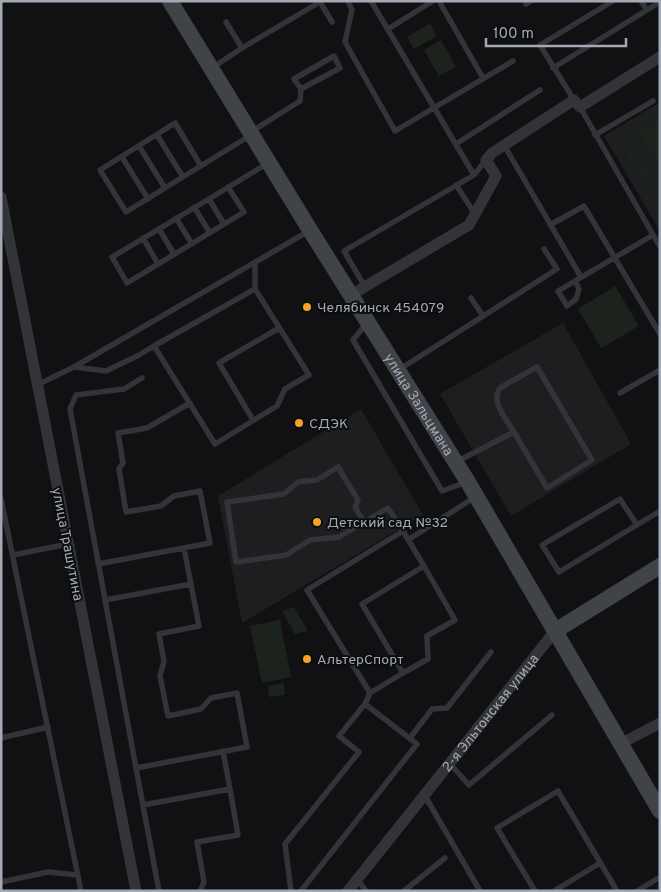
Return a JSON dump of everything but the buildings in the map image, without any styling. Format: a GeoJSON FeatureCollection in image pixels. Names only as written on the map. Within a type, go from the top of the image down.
{"type":"FeatureCollection","features":[{"type":"Feature","properties":{"kind":"street","name":"улица Зальцмана"},"geometry":{"type":"LineString","coordinates":[[170,1],[310,230],[358,291],[367,323],[456,462],[620,744],[659,807]]}},
{"type":"Feature","properties":{"kind":"street"},"geometry":{"type":"LineString","coordinates":[[358,291],[469,225],[496,176],[486,160],[492,153],[660,57]]}},
{"type":"Feature","properties":{"kind":"street","name":"улица Трашутина"},"geometry":{"type":"LineString","coordinates":[[1,197],[136,891]]}},
{"type":"Feature","properties":{"kind":"street","name":"2-я Эльтонская улица"},"geometry":{"type":"LineString","coordinates":[[348,891],[554,631],[660,566]]}},
{"type":"Feature","properties":{"kind":"street"},"geometry":{"type":"LineString","coordinates":[[620,744],[660,723]]}},
{"type":"Feature","properties":{"kind":"lane"},"geometry":{"type":"LineString","coordinates":[[348,1],[352,10],[345,42],[396,131],[513,61]]}},
{"type":"Feature","properties":{"kind":"lane"},"geometry":{"type":"LineString","coordinates":[[371,1],[474,175]]}},
{"type":"Feature","properties":{"kind":"lane"},"geometry":{"type":"LineString","coordinates":[[388,29],[433,1]]}},
{"type":"Feature","properties":{"kind":"lane"},"geometry":{"type":"LineString","coordinates":[[438,1],[483,78]]}},
{"type":"Feature","properties":{"kind":"lane"},"geometry":{"type":"LineString","coordinates":[[613,1],[540,45],[577,104],[660,247]]}},
{"type":"Feature","properties":{"kind":"lane"},"geometry":{"type":"LineString","coordinates":[[642,1],[647,10]]}},
{"type":"Feature","properties":{"kind":"lane"},"geometry":{"type":"LineString","coordinates":[[212,68],[320,2],[332,22]]}},
{"type":"Feature","properties":{"kind":"lane"},"geometry":{"type":"LineString","coordinates":[[553,68],[660,2]]}},
{"type":"Feature","properties":{"kind":"lane"},"geometry":{"type":"LineString","coordinates":[[226,22],[242,48]]}},
{"type":"Feature","properties":{"kind":"lane"},"geometry":{"type":"LineString","coordinates":[[201,166],[175,123],[100,170],[126,212],[201,166],[300,101],[302,89],[294,79],[334,56],[340,68],[302,89]]}},
{"type":"Feature","properties":{"kind":"lane"},"geometry":{"type":"LineString","coordinates":[[456,144],[540,90]]}},
{"type":"Feature","properties":{"kind":"lane"},"geometry":{"type":"LineString","coordinates":[[595,135],[653,101]]}},
{"type":"Feature","properties":{"kind":"lane"},"geometry":{"type":"LineString","coordinates":[[157,135],[183,177]]}},
{"type":"Feature","properties":{"kind":"lane"},"geometry":{"type":"LineString","coordinates":[[504,145],[581,277]]}},
{"type":"Feature","properties":{"kind":"lane"},"geometry":{"type":"LineString","coordinates":[[139,146],[165,188]]}},
{"type":"Feature","properties":{"kind":"lane"},"geometry":{"type":"LineString","coordinates":[[122,157],[148,199]]}},
{"type":"Feature","properties":{"kind":"lane"},"geometry":{"type":"LineString","coordinates":[[358,291],[344,251],[474,175],[486,160]]}},
{"type":"Feature","properties":{"kind":"lane"},"geometry":{"type":"LineString","coordinates":[[228,187],[244,212],[127,283],[112,257],[209,198],[270,162]]}},
{"type":"Feature","properties":{"kind":"lane"},"geometry":{"type":"LineString","coordinates":[[456,185],[475,214]]}},
{"type":"Feature","properties":{"kind":"lane"},"geometry":{"type":"LineString","coordinates":[[209,198],[224,224]]}},
{"type":"Feature","properties":{"kind":"lane"},"geometry":{"type":"LineString","coordinates":[[550,225],[584,206],[660,334]]}},
{"type":"Feature","properties":{"kind":"lane"},"geometry":{"type":"LineString","coordinates":[[194,208],[210,233]]}},
{"type":"Feature","properties":{"kind":"lane"},"geometry":{"type":"LineString","coordinates":[[176,218],[192,244]]}},
{"type":"Feature","properties":{"kind":"lane"},"geometry":{"type":"LineString","coordinates":[[159,229],[174,254]]}},
{"type":"Feature","properties":{"kind":"lane"},"geometry":{"type":"LineString","coordinates":[[37,385],[74,367],[255,264],[310,230]]}},
{"type":"Feature","properties":{"kind":"lane"},"geometry":{"type":"LineString","coordinates":[[575,281],[653,235]]}},
{"type":"Feature","properties":{"kind":"lane"},"geometry":{"type":"LineString","coordinates":[[143,238],[158,264]]}},
{"type":"Feature","properties":{"kind":"lane"},"geometry":{"type":"LineString","coordinates":[[398,370],[557,269],[544,249]]}},
{"type":"Feature","properties":{"kind":"lane"},"geometry":{"type":"LineString","coordinates":[[154,346],[215,444],[277,406],[285,389],[309,375],[255,288],[255,264]]}},
{"type":"Feature","properties":{"kind":"lane"},"geometry":{"type":"LineString","coordinates":[[74,367],[106,371],[138,356],[255,288]]}},
{"type":"Feature","properties":{"kind":"lane"},"geometry":{"type":"LineString","coordinates":[[471,298],[483,316]]}},
{"type":"Feature","properties":{"kind":"lane"},"geometry":{"type":"LineString","coordinates":[[367,323],[353,340],[442,492],[472,489]]}},
{"type":"Feature","properties":{"kind":"lane"},"geometry":{"type":"LineString","coordinates":[[253,420],[219,363],[279,328]]}},
{"type":"Feature","properties":{"kind":"lane"},"geometry":{"type":"LineString","coordinates":[[537,367],[592,460],[547,488],[514,432],[496,401],[496,394],[500,388],[537,367]]}},
{"type":"Feature","properties":{"kind":"lane"},"geometry":{"type":"LineString","coordinates":[[620,393],[660,370]]}},
{"type":"Feature","properties":{"kind":"lane"},"geometry":{"type":"LineString","coordinates":[[142,378],[124,389],[76,395],[70,409],[159,891]]}},
{"type":"Feature","properties":{"kind":"lane"},"geometry":{"type":"LineString","coordinates":[[98,564],[210,543],[200,491],[174,496],[161,506],[126,512],[119,469],[123,463],[118,433],[147,428],[190,403]]}},
{"type":"Feature","properties":{"kind":"lane"},"geometry":{"type":"LineString","coordinates":[[456,462],[514,432]]}},
{"type":"Feature","properties":{"kind":"lane"},"geometry":{"type":"LineString","coordinates":[[291,891],[285,844],[359,752],[339,736],[365,704],[370,693],[428,659],[427,636],[455,620],[388,508],[339,537],[310,540],[286,555],[236,562],[227,502],[284,494],[298,482],[317,480],[338,467],[358,500],[355,507],[364,522]]}},
{"type":"Feature","properties":{"kind":"lane"},"geometry":{"type":"LineString","coordinates":[[408,540],[472,489]]}},
{"type":"Feature","properties":{"kind":"lane"},"geometry":{"type":"LineString","coordinates":[[1,499],[81,891]]}},
{"type":"Feature","properties":{"kind":"lane"},"geometry":{"type":"LineString","coordinates":[[637,525],[620,499],[542,545],[559,572],[637,525],[660,511]]}},
{"type":"Feature","properties":{"kind":"lane"},"geometry":{"type":"LineString","coordinates":[[370,693],[307,590],[403,531]]}},
{"type":"Feature","properties":{"kind":"lane"},"geometry":{"type":"LineString","coordinates":[[13,555],[68,544]]}},
{"type":"Feature","properties":{"kind":"lane"},"geometry":{"type":"LineString","coordinates":[[136,768],[247,747],[237,693],[212,698],[201,709],[168,716],[160,676],[164,661],[159,634],[199,626],[184,548]]}},
{"type":"Feature","properties":{"kind":"lane"},"geometry":{"type":"LineString","coordinates":[[404,673],[362,604],[424,566]]}},
{"type":"Feature","properties":{"kind":"lane"},"geometry":{"type":"LineString","coordinates":[[105,600],[191,584]]}},
{"type":"Feature","properties":{"kind":"lane"},"geometry":{"type":"LineString","coordinates":[[410,738],[432,710],[447,708],[491,652]]}},
{"type":"Feature","properties":{"kind":"lane"},"geometry":{"type":"LineString","coordinates":[[301,891],[417,744],[365,704]]}},
{"type":"Feature","properties":{"kind":"lane"},"geometry":{"type":"LineString","coordinates":[[450,764],[469,785],[552,715]]}},
{"type":"Feature","properties":{"kind":"lane"},"geometry":{"type":"LineString","coordinates":[[1,738],[48,728]]}},
{"type":"Feature","properties":{"kind":"lane"},"geometry":{"type":"LineString","coordinates":[[200,891],[204,882],[197,842],[238,835],[223,751]]}},
{"type":"Feature","properties":{"kind":"lane"},"geometry":{"type":"LineString","coordinates":[[143,805],[230,789]]}},
{"type":"Feature","properties":{"kind":"lane"},"geometry":{"type":"LineString","coordinates":[[534,891],[497,828],[558,791],[617,891]]}},
{"type":"Feature","properties":{"kind":"lane"},"geometry":{"type":"LineString","coordinates":[[425,796],[480,891]]}},
{"type":"Feature","properties":{"kind":"lane"},"geometry":{"type":"LineString","coordinates":[[404,891],[445,858]]}},
{"type":"Feature","properties":{"kind":"lane"},"geometry":{"type":"LineString","coordinates":[[554,891],[600,863]]}},
{"type":"Feature","properties":{"kind":"lane"},"geometry":{"type":"LineString","coordinates":[[1,882],[48,872],[78,875]]}},
{"type":"Feature","properties":{"kind":"lane"},"geometry":{"type":"LineString","coordinates":[[637,891],[660,877]]}},
{"type":"Feature","properties":{"kind":"lane"},"geometry":{"type":"LineString","coordinates":[[357,879],[366,891]]}},
{"type":"Feature","properties":{"kind":"shaded area"},"geometry":{"type":"Polygon","coordinates":[[[430,23],[437,36],[414,49],[407,37],[430,23]]]}},
{"type":"Feature","properties":{"kind":"shaded area"},"geometry":{"type":"Polygon","coordinates":[[[441,40],[456,67],[439,76],[424,50],[441,40]]]}},
{"type":"Feature","properties":{"kind":"shaded area"},"geometry":{"type":"Polygon","coordinates":[[[660,102],[660,231],[604,136],[660,102]]]}},
{"type":"Feature","properties":{"kind":"shaded area"},"geometry":{"type":"Polygon","coordinates":[[[660,107],[660,113],[645,122],[637,129],[633,136],[632,151],[639,165],[645,170],[660,175],[660,187],[649,194],[646,189],[659,181],[649,178],[634,167],[626,152],[626,143],[636,122],[660,107]]]}},
{"type":"Feature","properties":{"kind":"shaded area"},"geometry":{"type":"Polygon","coordinates":[[[660,118],[660,168],[638,131],[660,118]]]}},
{"type":"Feature","properties":{"kind":"shaded area"},"geometry":{"type":"Polygon","coordinates":[[[615,286],[639,326],[601,348],[578,309],[615,286]]]}},
{"type":"Feature","properties":{"kind":"shaded area"},"geometry":{"type":"Polygon","coordinates":[[[563,323],[631,444],[511,516],[440,394],[563,323]]]}},
{"type":"Feature","properties":{"kind":"shaded area","name":"Детский сад №32"},"geometry":{"type":"Polygon","coordinates":[[[361,409],[423,515],[242,623],[218,496],[361,409]]]}},
{"type":"Feature","properties":{"kind":"shaded area"},"geometry":{"type":"Polygon","coordinates":[[[294,607],[308,631],[295,634],[282,611],[294,607]]]}},
{"type":"Feature","properties":{"kind":"shaded area"},"geometry":{"type":"Polygon","coordinates":[[[280,620],[291,677],[262,683],[250,626],[280,620]]]}},
{"type":"Feature","properties":{"kind":"shaded area"},"geometry":{"type":"Polygon","coordinates":[[[284,683],[285,695],[269,697],[268,686],[284,683]]]}},
{"type":"Feature","properties":{"kind":"place","name":"Челябинск 454079"},"geometry":{"type":"Point","coordinates":[307,307]}},
{"type":"Feature","properties":{"kind":"place","name":"СДЭК"},"geometry":{"type":"Point","coordinates":[299,423]}},
{"type":"Feature","properties":{"kind":"place","name":"Детский сад №32"},"geometry":{"type":"Point","coordinates":[317,522]}},
{"type":"Feature","properties":{"kind":"place","name":"АльтерСпорт"},"geometry":{"type":"Point","coordinates":[307,659]}}]}
